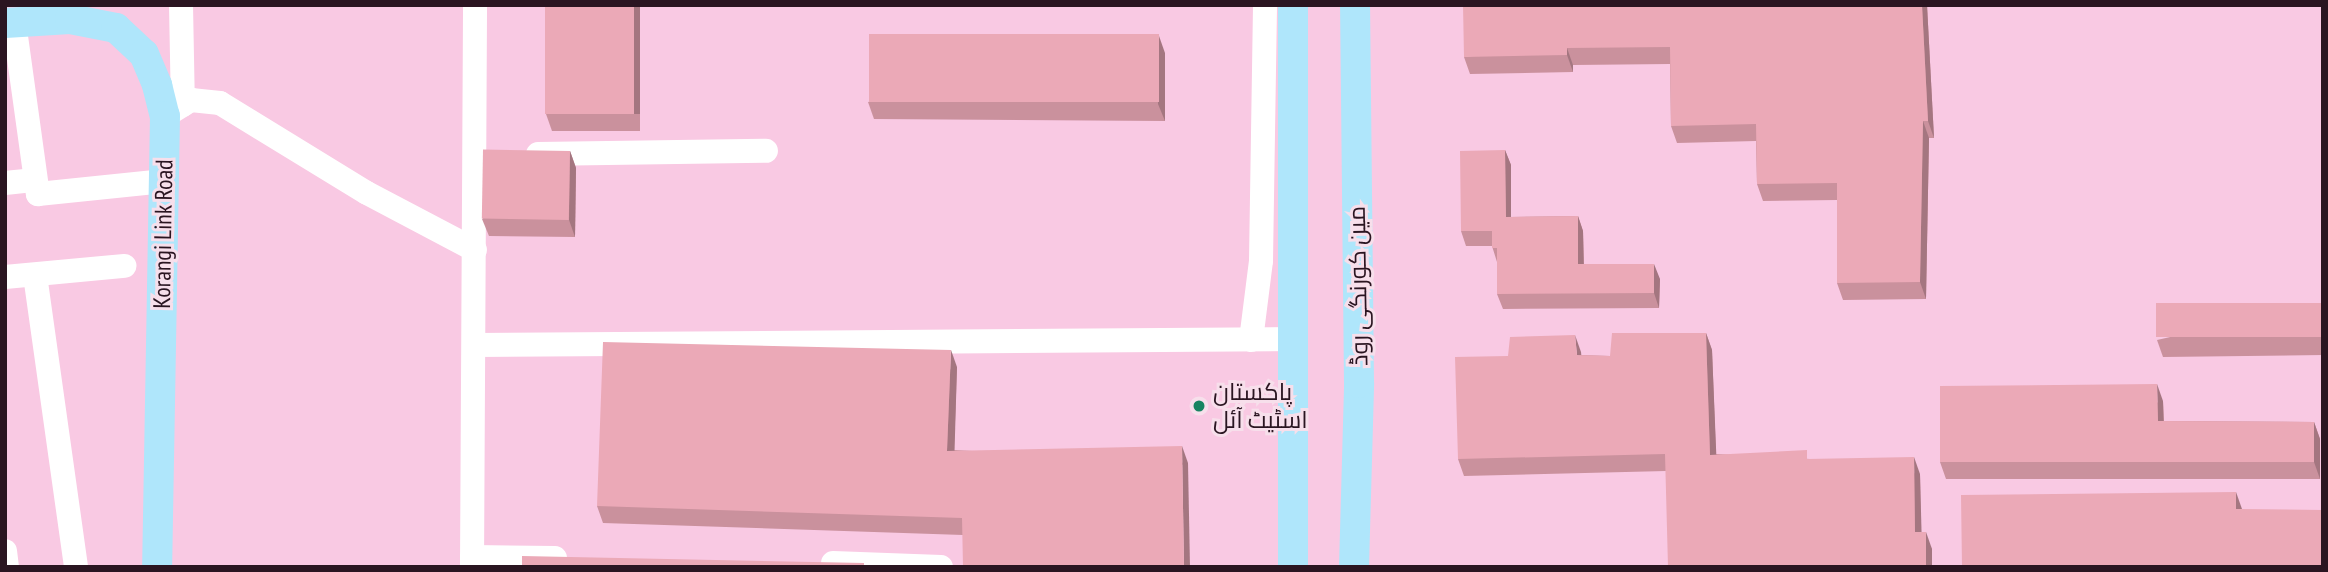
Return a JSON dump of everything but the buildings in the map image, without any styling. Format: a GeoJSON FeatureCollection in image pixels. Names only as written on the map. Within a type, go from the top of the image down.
{"type":"FeatureCollection","features":[{"type":"Feature","properties":{"kind":"main road"},"geometry":{"type":"LineString","coordinates":[[1293,5],[1293,567]]}},
{"type":"Feature","properties":{"kind":"main road","name":"مین کورنگی روڈ"},"geometry":{"type":"LineString","coordinates":[[1354,567],[1359,383],[1355,5]]}},
{"type":"Feature","properties":{"kind":"main road","name":"Korangi Link Road"},"geometry":{"type":"LineString","coordinates":[[10,23],[70,19],[116,28],[144,54],[174,110],[164,181],[157,567]]}},
{"type":"Feature","properties":{"kind":"street"},"geometry":{"type":"LineString","coordinates":[[181,5],[174,110],[207,99],[220,103],[367,193],[475,250]]}},
{"type":"Feature","properties":{"kind":"street"},"geometry":{"type":"LineString","coordinates":[[475,5],[472,562],[582,559]]}},
{"type":"Feature","properties":{"kind":"street"},"geometry":{"type":"LineString","coordinates":[[1251,340],[1261,261],[1265,5]]}},
{"type":"Feature","properties":{"kind":"street"},"geometry":{"type":"LineString","coordinates":[[10,23],[14,106],[38,194],[46,196],[164,181]]}},
{"type":"Feature","properties":{"kind":"street"},"geometry":{"type":"LineString","coordinates":[[475,155],[766,151]]}},
{"type":"Feature","properties":{"kind":"street"},"geometry":{"type":"LineString","coordinates":[[5,183],[33,180]]}},
{"type":"Feature","properties":{"kind":"street"},"geometry":{"type":"LineString","coordinates":[[5,277],[124,266]]}},
{"type":"Feature","properties":{"kind":"street"},"geometry":{"type":"LineString","coordinates":[[35,275],[76,567]]}},
{"type":"Feature","properties":{"kind":"street"},"geometry":{"type":"LineString","coordinates":[[474,345],[1293,340]]}},
{"type":"Feature","properties":{"kind":"street"},"geometry":{"type":"LineString","coordinates":[[5,551],[7,567]]}},
{"type":"Feature","properties":{"kind":"street"},"geometry":{"type":"LineString","coordinates":[[802,563],[941,567]]}},
{"type":"Feature","properties":{"kind":"place","name":"پاکستان اسٹیٹ آئل"},"geometry":{"type":"Point","coordinates":[1199,406]}}]}
